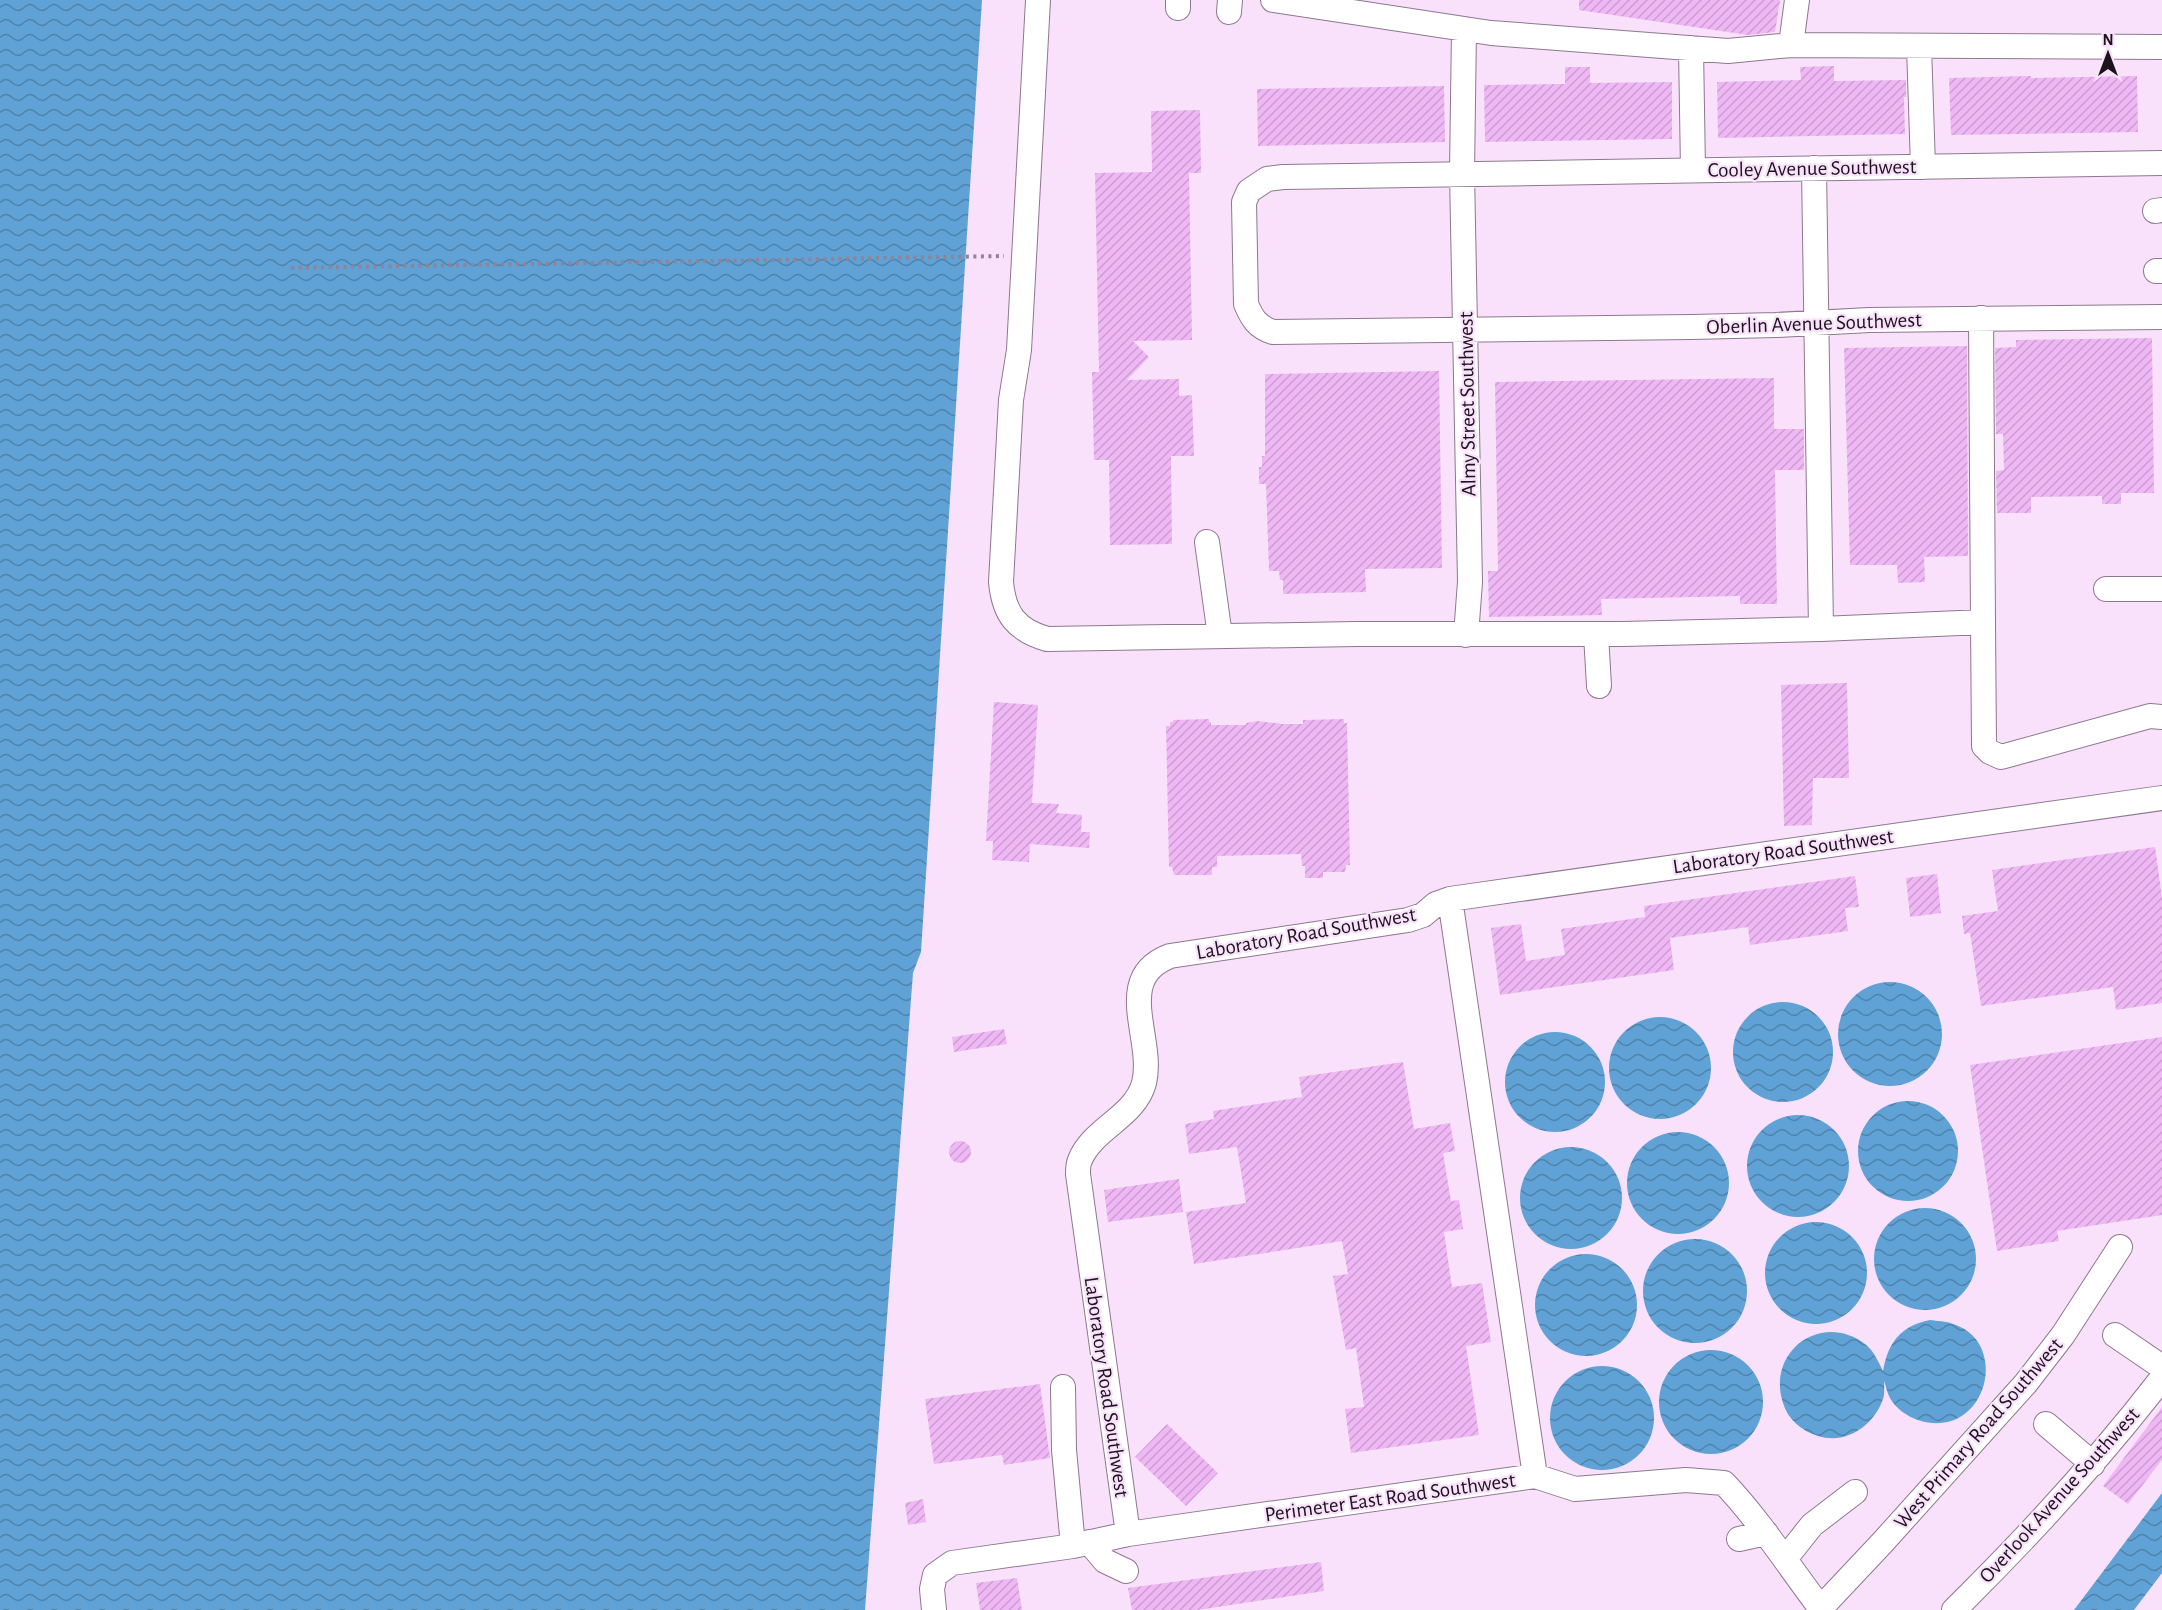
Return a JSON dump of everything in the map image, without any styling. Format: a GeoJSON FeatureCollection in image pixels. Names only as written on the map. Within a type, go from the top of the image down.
{"type":"FeatureCollection","features":[{"type":"Feature","properties":{"kind":"lane"},"geometry":{"type":"LineString","coordinates":[[1038,0],[1019,350],[1011,400],[1001,582],[1002,598],[1009,614],[1018,625],[1032,634],[1047,639],[1154,642],[1220,636],[1596,634],[1821,629],[1983,622]]}},
{"type":"Feature","properties":{"kind":"lane"},"geometry":{"type":"LineString","coordinates":[[1791,45],[1797,0]]}},
{"type":"Feature","properties":{"kind":"lane"},"geometry":{"type":"LineString","coordinates":[[1282,7],[1491,33],[1728,51],[1791,45],[2162,47]]}},
{"type":"Feature","properties":{"kind":"lane"},"geometry":{"type":"LineString","coordinates":[[1452,60],[1460,28]]}},
{"type":"Feature","properties":{"kind":"lane","name":"Almy Street Southwest"},"geometry":{"type":"LineString","coordinates":[[1460,28],[1470,582],[1466,635]]}},
{"type":"Feature","properties":{"kind":"lane"},"geometry":{"type":"LineString","coordinates":[[1920,46],[1923,167]]}},
{"type":"Feature","properties":{"kind":"lane"},"geometry":{"type":"LineString","coordinates":[[1691,48],[1693,170]]}},
{"type":"Feature","properties":{"kind":"lane","name":"Cooley Avenue Southwest"},"geometry":{"type":"LineString","coordinates":[[1466,330],[1273,332],[1264,329],[1252,318],[1245,297],[1244,202],[1249,190],[1267,179],[1283,177],[2162,163]]}},
{"type":"Feature","properties":{"kind":"lane"},"geometry":{"type":"LineString","coordinates":[[1814,168],[1821,629]]}},
{"type":"Feature","properties":{"kind":"lane","name":"Oberlin Avenue Southwest"},"geometry":{"type":"LineString","coordinates":[[1466,330],[2162,316]]}},
{"type":"Feature","properties":{"kind":"lane"},"geometry":{"type":"LineString","coordinates":[[1981,318],[1984,746],[2001,757],[2150,716],[2162,717]]}},
{"type":"Feature","properties":{"kind":"lane"},"geometry":{"type":"LineString","coordinates":[[1207,542],[1220,636]]}},
{"type":"Feature","properties":{"kind":"lane"},"geometry":{"type":"LineString","coordinates":[[2106,589],[2162,589]]}},
{"type":"Feature","properties":{"kind":"lane"},"geometry":{"type":"LineString","coordinates":[[1596,634],[1599,686]]}},
{"type":"Feature","properties":{"kind":"lane","name":"Laboratory Road Southwest"},"geometry":{"type":"LineString","coordinates":[[1128,1534],[1078,1174],[1080,1160],[1086,1150],[1127,1110],[1143,1085],[1145,1055],[1138,988],[1145,974],[1156,961],[1170,956],[1408,920],[1423,915],[1437,903],[1450,899],[2162,798]]}},
{"type":"Feature","properties":{"kind":"lane"},"geometry":{"type":"LineString","coordinates":[[1450,899],[1535,1476]]}},
{"type":"Feature","properties":{"kind":"lane","name":"West Primary Road Southwest"},"geometry":{"type":"LineString","coordinates":[[1821,1609],[2026,1383],[2063,1335],[2120,1247]]}},
{"type":"Feature","properties":{"kind":"lane"},"geometry":{"type":"LineString","coordinates":[[2115,1335],[2162,1367]]}},
{"type":"Feature","properties":{"kind":"lane","name":"Overlook Avenue Southwest"},"geometry":{"type":"LineString","coordinates":[[1954,1610],[2015,1549],[2093,1464],[2162,1378]]}},
{"type":"Feature","properties":{"kind":"lane"},"geometry":{"type":"LineString","coordinates":[[1063,1387],[1064,1450],[1081,1544],[1105,1561],[1126,1571]]}},
{"type":"Feature","properties":{"kind":"lane"},"geometry":{"type":"LineString","coordinates":[[2046,1424],[2093,1464]]}},
{"type":"Feature","properties":{"kind":"lane","name":"Perimeter East Road Southwest"},"geometry":{"type":"LineString","coordinates":[[934,1610],[932,1589],[935,1575],[952,1563],[1081,1544],[1128,1534],[1535,1476],[1575,1489],[1686,1480],[1724,1483],[1766,1533],[1821,1609]]}},
{"type":"Feature","properties":{"kind":"lane"},"geometry":{"type":"LineString","coordinates":[[1785,1558],[1812,1525],[1855,1492]]}},
{"type":"Feature","properties":{"kind":"lane"},"geometry":{"type":"LineString","coordinates":[[1739,1539],[1766,1533]]}},
{"type":"Feature","properties":{"kind":"path"},"geometry":{"type":"LineString","coordinates":[[291,268],[992,256]]}},
{"type":"Feature","properties":{"kind":"water"},"geometry":{"type":"Polygon","coordinates":[[[0,0],[982,0],[921,952],[913,973],[865,1610],[0,1610],[0,0]]]}},
{"type":"Feature","properties":{"kind":"water"},"geometry":{"type":"Polygon","coordinates":[[[1890,982],[1910,986],[1927,997],[1938,1014],[1942,1034],[1938,1054],[1927,1071],[1910,1082],[1890,1086],[1870,1082],[1853,1071],[1842,1054],[1838,1034],[1842,1014],[1853,997],[1870,986],[1890,982]]]}},
{"type":"Feature","properties":{"kind":"water"},"geometry":{"type":"Polygon","coordinates":[[[1783,1002],[1802,1006],[1819,1016],[1829,1033],[1833,1052],[1829,1071],[1819,1088],[1802,1098],[1783,1102],[1764,1098],[1747,1088],[1737,1071],[1733,1052],[1737,1033],[1747,1016],[1764,1006],[1783,1002]]]}},
{"type":"Feature","properties":{"kind":"water"},"geometry":{"type":"Polygon","coordinates":[[[1660,1017],[1679,1021],[1696,1032],[1707,1049],[1711,1068],[1707,1087],[1696,1104],[1679,1115],[1660,1119],[1641,1115],[1624,1104],[1613,1087],[1609,1068],[1613,1049],[1624,1032],[1641,1021],[1660,1017]]]}},
{"type":"Feature","properties":{"kind":"water"},"geometry":{"type":"Polygon","coordinates":[[[1555,1032],[1574,1036],[1591,1046],[1601,1063],[1605,1082],[1601,1101],[1591,1118],[1574,1128],[1555,1132],[1536,1128],[1519,1118],[1509,1101],[1505,1082],[1509,1063],[1519,1046],[1536,1036],[1555,1032]]]}},
{"type":"Feature","properties":{"kind":"water"},"geometry":{"type":"Polygon","coordinates":[[[1908,1101],[1936,1109],[1950,1123],[1958,1151],[1950,1179],[1936,1193],[1908,1201],[1880,1193],[1866,1179],[1858,1151],[1866,1123],[1880,1109],[1908,1101]]]}},
{"type":"Feature","properties":{"kind":"water"},"geometry":{"type":"Polygon","coordinates":[[[1798,1115],[1818,1119],[1834,1130],[1845,1146],[1849,1166],[1845,1186],[1834,1202],[1818,1213],[1798,1217],[1778,1213],[1762,1202],[1751,1186],[1747,1166],[1751,1146],[1762,1130],[1778,1119],[1798,1115]]]}},
{"type":"Feature","properties":{"kind":"water"},"geometry":{"type":"Polygon","coordinates":[[[1678,1132],[1698,1136],[1714,1147],[1725,1163],[1729,1183],[1725,1203],[1714,1219],[1698,1230],[1678,1234],[1658,1230],[1642,1219],[1631,1203],[1627,1183],[1631,1163],[1642,1147],[1658,1136],[1678,1132]]]}},
{"type":"Feature","properties":{"kind":"water"},"geometry":{"type":"Polygon","coordinates":[[[1571,1147],[1600,1155],[1614,1169],[1622,1198],[1614,1227],[1600,1241],[1571,1249],[1542,1241],[1528,1227],[1520,1198],[1528,1169],[1542,1155],[1571,1147]]]}},
{"type":"Feature","properties":{"kind":"water"},"geometry":{"type":"Polygon","coordinates":[[[1925,1208],[1954,1216],[1968,1230],[1976,1259],[1968,1288],[1954,1302],[1925,1310],[1896,1302],[1882,1288],[1874,1259],[1882,1230],[1896,1216],[1925,1208]]]}},
{"type":"Feature","properties":{"kind":"water"},"geometry":{"type":"Polygon","coordinates":[[[1816,1222],[1835,1226],[1852,1237],[1863,1254],[1867,1273],[1863,1292],[1852,1309],[1835,1320],[1816,1324],[1797,1320],[1780,1309],[1769,1292],[1765,1273],[1769,1254],[1780,1237],[1797,1226],[1816,1222]]]}},
{"type":"Feature","properties":{"kind":"water"},"geometry":{"type":"Polygon","coordinates":[[[1695,1239],[1715,1243],[1732,1254],[1743,1271],[1747,1291],[1743,1311],[1732,1328],[1715,1339],[1695,1343],[1675,1339],[1658,1328],[1647,1311],[1643,1291],[1647,1271],[1658,1254],[1675,1243],[1695,1239]]]}},
{"type":"Feature","properties":{"kind":"water"},"geometry":{"type":"Polygon","coordinates":[[[1586,1254],[1605,1258],[1622,1269],[1633,1286],[1637,1305],[1633,1324],[1622,1341],[1605,1352],[1586,1356],[1567,1352],[1550,1341],[1539,1324],[1535,1305],[1539,1286],[1550,1269],[1567,1258],[1586,1254]]]}},
{"type":"Feature","properties":{"kind":"water"},"geometry":{"type":"Polygon","coordinates":[[[1930,1320],[1950,1323],[1971,1334],[1982,1350],[1986,1368],[1983,1387],[1975,1404],[1960,1417],[1941,1423],[1914,1419],[1892,1402],[1884,1381],[1884,1397],[1879,1408],[1866,1425],[1849,1435],[1839,1438],[1818,1436],[1801,1428],[1788,1415],[1783,1403],[1780,1384],[1783,1367],[1790,1353],[1802,1342],[1816,1334],[1832,1332],[1848,1335],[1868,1347],[1876,1356],[1883,1371],[1888,1352],[1897,1337],[1903,1331],[1930,1320]]]}},
{"type":"Feature","properties":{"kind":"water"},"geometry":{"type":"Polygon","coordinates":[[[1711,1350],[1731,1354],[1748,1365],[1759,1382],[1763,1402],[1759,1422],[1748,1439],[1731,1450],[1711,1454],[1691,1450],[1674,1439],[1663,1422],[1659,1402],[1663,1382],[1674,1365],[1691,1354],[1711,1350]]]}},
{"type":"Feature","properties":{"kind":"water"},"geometry":{"type":"Polygon","coordinates":[[[1602,1366],[1622,1370],[1639,1381],[1650,1398],[1654,1418],[1650,1438],[1639,1455],[1622,1466],[1602,1470],[1582,1466],[1565,1455],[1554,1438],[1550,1418],[1554,1398],[1565,1381],[1582,1370],[1602,1366]]]}},
{"type":"Feature","properties":{"kind":"water"},"geometry":{"type":"Polygon","coordinates":[[[2162,1493],[2162,1573],[2134,1610],[2074,1610],[2162,1493]]]}},
{"type":"Feature","properties":{"kind":"building"},"geometry":{"type":"Polygon","coordinates":[[[1579,0],[1780,0],[1775,32],[1748,35],[1579,10],[1579,0]]]}},
{"type":"Feature","properties":{"kind":"building"},"geometry":{"type":"Polygon","coordinates":[[[1834,66],[1834,81],[1906,80],[1905,134],[1718,138],[1717,82],[1801,80],[1800,67],[1834,66]]]}},
{"type":"Feature","properties":{"kind":"building"},"geometry":{"type":"Polygon","coordinates":[[[1565,67],[1590,67],[1590,83],[1672,82],[1672,139],[1485,142],[1484,85],[1565,84],[1565,67]]]}},
{"type":"Feature","properties":{"kind":"building"},"geometry":{"type":"Polygon","coordinates":[[[2031,76],[2031,78],[2137,76],[2138,132],[1951,135],[1949,78],[2031,76]]]}},
{"type":"Feature","properties":{"kind":"building"},"geometry":{"type":"Polygon","coordinates":[[[1444,86],[1445,142],[1258,146],[1257,89],[1444,86]]]}},
{"type":"Feature","properties":{"kind":"building"},"geometry":{"type":"Polygon","coordinates":[[[1200,110],[1201,173],[1189,173],[1192,340],[1133,341],[1149,357],[1127,380],[1179,379],[1179,396],[1192,395],[1194,456],[1171,456],[1172,544],[1110,545],[1109,460],[1094,460],[1092,372],[1099,372],[1095,173],[1152,172],[1151,111],[1200,110]]]}},
{"type":"Feature","properties":{"kind":"building"},"geometry":{"type":"Polygon","coordinates":[[[2152,338],[2154,493],[2121,493],[2121,504],[2102,504],[2102,496],[2031,497],[2031,513],[1997,513],[1996,471],[2004,470],[2003,434],[1996,434],[1995,348],[2016,347],[2016,340],[2152,338]]]}},
{"type":"Feature","properties":{"kind":"building"},"geometry":{"type":"Polygon","coordinates":[[[1967,346],[1968,556],[1924,557],[1925,582],[1898,583],[1897,565],[1850,565],[1844,348],[1967,346]]]}},
{"type":"Feature","properties":{"kind":"building"},"geometry":{"type":"Polygon","coordinates":[[[1439,371],[1442,568],[1365,569],[1366,592],[1283,594],[1283,580],[1280,580],[1279,571],[1269,571],[1266,484],[1259,484],[1259,467],[1262,467],[1262,456],[1265,456],[1265,374],[1439,371]]]}},
{"type":"Feature","properties":{"kind":"building"},"geometry":{"type":"Polygon","coordinates":[[[1774,378],[1774,429],[1804,429],[1804,470],[1775,470],[1777,604],[1740,604],[1740,596],[1601,599],[1602,615],[1489,617],[1488,571],[1498,571],[1495,382],[1774,378]]]}},
{"type":"Feature","properties":{"kind":"building"},"geometry":{"type":"Polygon","coordinates":[[[1847,683],[1849,778],[1813,778],[1812,825],[1784,826],[1781,685],[1847,683]]]}},
{"type":"Feature","properties":{"kind":"building"},"geometry":{"type":"Polygon","coordinates":[[[994,702],[1038,705],[1032,803],[1059,804],[1056,813],[1082,815],[1081,832],[1090,832],[1089,848],[1030,844],[1029,862],[992,860],[993,841],[986,841],[994,702]]]}},
{"type":"Feature","properties":{"kind":"building"},"geometry":{"type":"Polygon","coordinates":[[[1209,719],[1211,725],[1246,725],[1246,723],[1257,721],[1303,724],[1303,720],[1344,719],[1344,723],[1347,723],[1350,865],[1346,865],[1345,872],[1323,872],[1323,878],[1305,878],[1305,866],[1302,866],[1301,854],[1217,856],[1217,867],[1212,867],[1212,875],[1174,875],[1172,867],[1169,867],[1166,726],[1170,726],[1173,720],[1209,719]]]}},
{"type":"Feature","properties":{"kind":"building"},"geometry":{"type":"Polygon","coordinates":[[[2155,847],[2162,897],[2162,1003],[2116,1010],[2113,987],[1981,1006],[1970,933],[1964,934],[1962,916],[1998,911],[1992,870],[2155,847]]]}},
{"type":"Feature","properties":{"kind":"building"},"geometry":{"type":"Polygon","coordinates":[[[1937,874],[1941,913],[1910,917],[1906,878],[1937,874]]]}},
{"type":"Feature","properties":{"kind":"building"},"geometry":{"type":"Polygon","coordinates":[[[1855,876],[1859,907],[1845,908],[1848,931],[1750,945],[1748,927],[1670,938],[1674,970],[1500,995],[1491,928],[1521,924],[1526,961],[1565,955],[1561,929],[1645,917],[1644,906],[1855,876]]]}},
{"type":"Feature","properties":{"kind":"building"},"geometry":{"type":"Polygon","coordinates":[[[1004,1029],[1007,1044],[954,1052],[952,1037],[1004,1029]]]}},
{"type":"Feature","properties":{"kind":"building"},"geometry":{"type":"Polygon","coordinates":[[[2162,1037],[2162,1215],[2057,1231],[2059,1241],[1997,1251],[1970,1065],[2162,1037]]]}},
{"type":"Feature","properties":{"kind":"building"},"geometry":{"type":"Polygon","coordinates":[[[1403,1062],[1414,1129],[1450,1123],[1455,1151],[1443,1153],[1451,1201],[1459,1200],[1463,1229],[1444,1232],[1452,1287],[1482,1283],[1491,1342],[1466,1346],[1479,1435],[1351,1453],[1345,1409],[1364,1407],[1356,1348],[1346,1350],[1333,1276],[1348,1274],[1342,1241],[1194,1264],[1186,1212],[1246,1203],[1237,1147],[1189,1154],[1185,1124],[1214,1119],[1213,1111],[1302,1097],[1299,1077],[1403,1062]]]}},
{"type":"Feature","properties":{"kind":"building"},"geometry":{"type":"Polygon","coordinates":[[[956,1141],[964,1141],[971,1148],[971,1156],[964,1163],[956,1163],[949,1156],[949,1148],[956,1141]]]}},
{"type":"Feature","properties":{"kind":"building"},"geometry":{"type":"Polygon","coordinates":[[[1179,1179],[1183,1212],[1108,1222],[1104,1190],[1179,1179]]]}},
{"type":"Feature","properties":{"kind":"building"},"geometry":{"type":"Polygon","coordinates":[[[1040,1384],[1050,1458],[1004,1465],[1002,1455],[934,1464],[925,1399],[1040,1384]]]}},
{"type":"Feature","properties":{"kind":"building"},"geometry":{"type":"Polygon","coordinates":[[[2162,1407],[2162,1460],[2128,1504],[2103,1486],[2162,1407]]]}},
{"type":"Feature","properties":{"kind":"building"},"geometry":{"type":"Polygon","coordinates":[[[1167,1424],[1218,1473],[1186,1506],[1135,1457],[1167,1424]]]}},
{"type":"Feature","properties":{"kind":"building"},"geometry":{"type":"Polygon","coordinates":[[[923,1499],[926,1522],[908,1525],[905,1503],[923,1499]]]}},
{"type":"Feature","properties":{"kind":"building"},"geometry":{"type":"Polygon","coordinates":[[[1321,1562],[1324,1591],[1198,1610],[1132,1610],[1128,1588],[1321,1562]]]}},
{"type":"Feature","properties":{"kind":"building"},"geometry":{"type":"Polygon","coordinates":[[[1017,1578],[1022,1610],[980,1610],[976,1583],[1017,1578]]]}}]}
